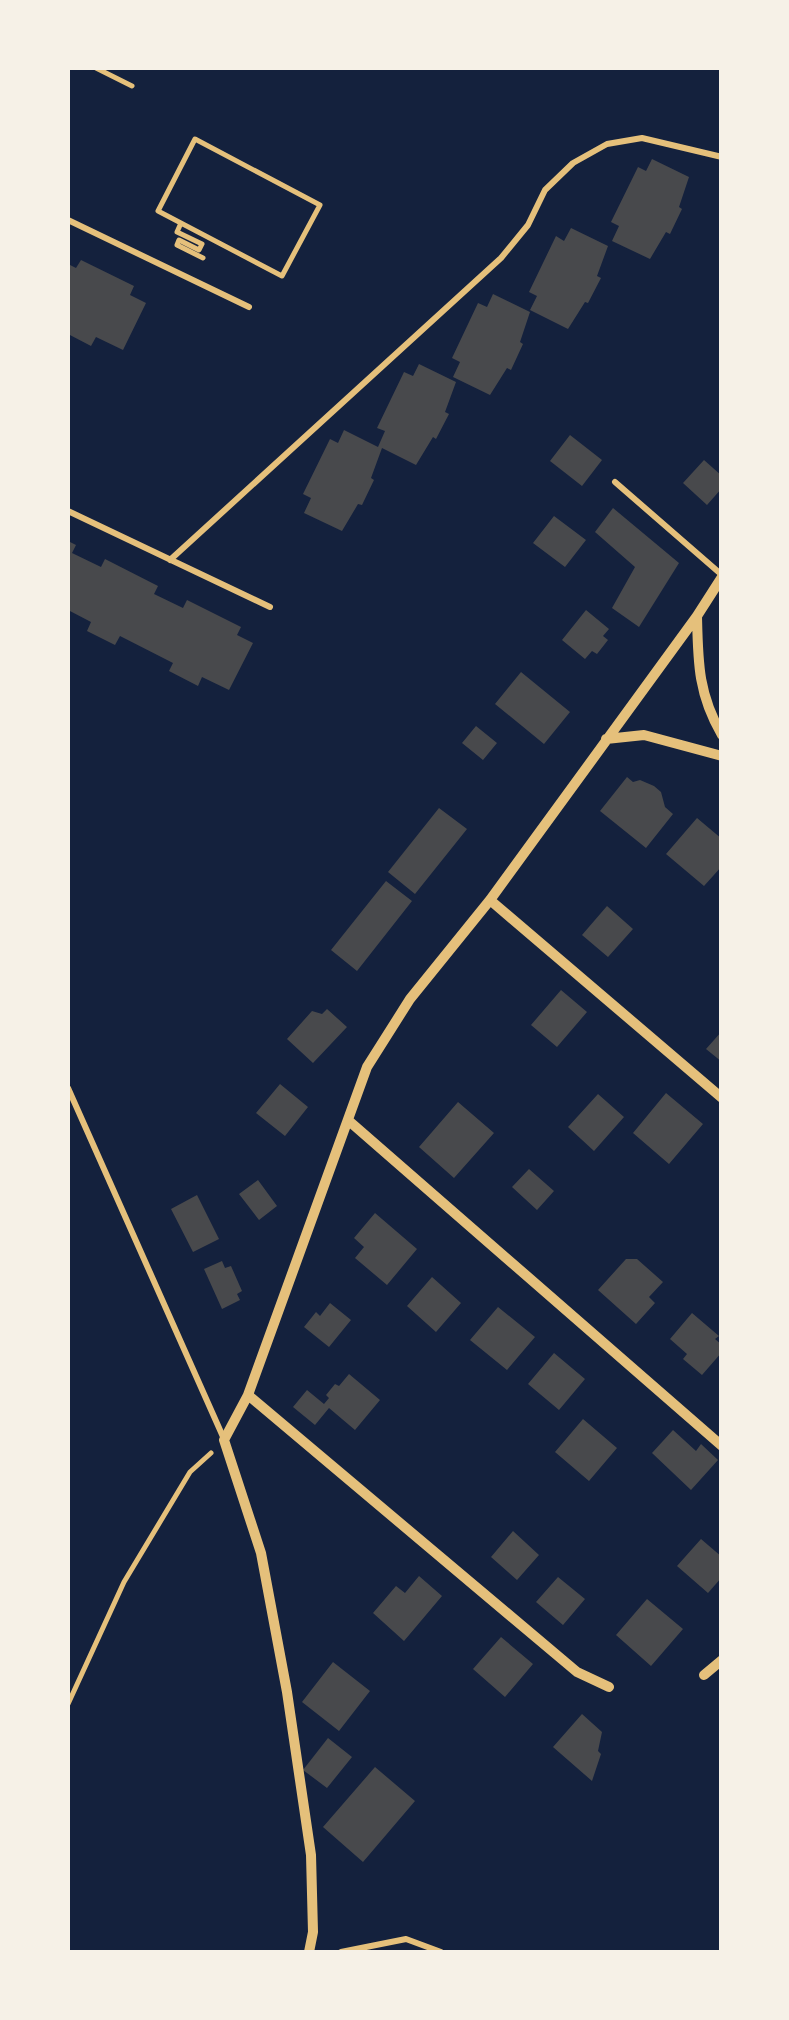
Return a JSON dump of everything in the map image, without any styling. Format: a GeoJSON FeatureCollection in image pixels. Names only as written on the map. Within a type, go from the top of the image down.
{"type":"FeatureCollection","features":[{"type":"Feature","properties":{"kind":"street"},"geometry":{"type":"LineString","coordinates":[[308,1952],[312,1932],[311,1855],[288,1692],[261,1553],[224,1440],[248,1394],[367,1067],[410,999],[490,900],[722,576]]}},
{"type":"Feature","properties":{"kind":"street"},"geometry":{"type":"LineString","coordinates":[[697,616],[700,684],[710,715],[722,735]]}},
{"type":"Feature","properties":{"kind":"street"},"geometry":{"type":"LineString","coordinates":[[606,740],[644,734],[722,756]]}},
{"type":"Feature","properties":{"kind":"street"},"geometry":{"type":"LineString","coordinates":[[490,900],[722,1098]]}},
{"type":"Feature","properties":{"kind":"street"},"geometry":{"type":"LineString","coordinates":[[349,1120],[722,1446]]}},
{"type":"Feature","properties":{"kind":"street"},"geometry":{"type":"LineString","coordinates":[[248,1394],[577,1672],[609,1687]]}},
{"type":"Feature","properties":{"kind":"street"},"geometry":{"type":"LineString","coordinates":[[704,1675],[722,1660]]}},
{"type":"Feature","properties":{"kind":"lane"},"geometry":{"type":"LineString","coordinates":[[170,560],[501,258],[528,225],[545,190],[573,162],[607,144],[642,138],[722,157]]}},
{"type":"Feature","properties":{"kind":"lane"},"geometry":{"type":"LineString","coordinates":[[68,220],[249,307]]}},
{"type":"Feature","properties":{"kind":"lane"},"geometry":{"type":"LineString","coordinates":[[615,482],[722,576]]}},
{"type":"Feature","properties":{"kind":"lane"},"geometry":{"type":"LineString","coordinates":[[68,510],[270,607]]}},
{"type":"Feature","properties":{"kind":"lane"},"geometry":{"type":"LineString","coordinates":[[68,1088],[224,1440]]}},
{"type":"Feature","properties":{"kind":"lane"},"geometry":{"type":"LineString","coordinates":[[341,1952],[406,1939],[441,1952]]}},
{"type":"Feature","properties":{"kind":"path"},"geometry":{"type":"LineString","coordinates":[[96,68],[132,86]]}},
{"type":"Feature","properties":{"kind":"path"},"geometry":{"type":"LineString","coordinates":[[195,139],[320,205],[282,276],[181,222],[158,210],[195,139]]}},
{"type":"Feature","properties":{"kind":"path"},"geometry":{"type":"LineString","coordinates":[[181,222],[176,232],[202,244],[199,250],[179,240],[176,245],[203,258]]}},
{"type":"Feature","properties":{"kind":"path"},"geometry":{"type":"LineString","coordinates":[[68,1704],[124,1582],[190,1472],[224,1440]]}},
{"type":"Feature","properties":{"kind":"building"},"geometry":{"type":"Polygon","coordinates":[[[652,159],[689,177],[679,207],[682,209],[670,234],[666,232],[650,259],[612,241],[619,226],[611,222],[638,167],[646,171],[652,159]]]}},
{"type":"Feature","properties":{"kind":"building"},"geometry":{"type":"Polygon","coordinates":[[[571,228],[608,246],[597,276],[601,278],[568,329],[530,310],[537,296],[529,292],[556,236],[564,241],[571,228]]]}},
{"type":"Feature","properties":{"kind":"building"},"geometry":{"type":"Polygon","coordinates":[[[81,260],[134,286],[130,295],[146,303],[123,350],[96,337],[91,346],[68,334],[68,264],[76,268],[81,260]]]}},
{"type":"Feature","properties":{"kind":"building"},"geometry":{"type":"Polygon","coordinates":[[[493,294],[530,312],[520,342],[523,344],[511,370],[507,368],[490,395],[453,377],[460,362],[452,358],[478,303],[487,307],[493,294]]]}},
{"type":"Feature","properties":{"kind":"building"},"geometry":{"type":"Polygon","coordinates":[[[419,364],[456,382],[445,412],[449,414],[416,465],[382,448],[371,478],[374,480],[362,505],[358,504],[342,531],[304,513],[311,498],[303,494],[330,439],[338,443],[344,430],[378,447],[385,431],[377,428],[404,372],[413,376],[419,364]]]}},
{"type":"Feature","properties":{"kind":"building"},"geometry":{"type":"Polygon","coordinates":[[[570,435],[602,460],[582,486],[550,461],[570,435]]]}},
{"type":"Feature","properties":{"kind":"building"},"geometry":{"type":"Polygon","coordinates":[[[704,460],[722,476],[722,488],[707,505],[683,483],[704,460]]]}},
{"type":"Feature","properties":{"kind":"building"},"geometry":{"type":"Polygon","coordinates":[[[613,508],[679,563],[639,627],[612,608],[635,567],[595,532],[613,508]]]}},
{"type":"Feature","properties":{"kind":"building"},"geometry":{"type":"Polygon","coordinates":[[[554,516],[586,540],[565,567],[533,543],[554,516]]]}},
{"type":"Feature","properties":{"kind":"building"},"geometry":{"type":"Polygon","coordinates":[[[68,541],[76,545],[72,553],[101,567],[105,559],[158,586],[154,594],[183,608],[187,600],[241,627],[237,635],[253,643],[229,690],[202,677],[198,686],[169,671],[173,663],[120,636],[115,645],[87,631],[91,622],[68,610],[68,541]]]}},
{"type":"Feature","properties":{"kind":"building"},"geometry":{"type":"Polygon","coordinates":[[[586,610],[609,629],[603,636],[608,640],[597,654],[592,651],[585,659],[562,640],[586,610]]]}},
{"type":"Feature","properties":{"kind":"building"},"geometry":{"type":"Polygon","coordinates":[[[521,672],[570,712],[544,744],[495,704],[521,672]]]}},
{"type":"Feature","properties":{"kind":"building"},"geometry":{"type":"Polygon","coordinates":[[[476,726],[497,743],[483,760],[462,743],[476,726]]]}},
{"type":"Feature","properties":{"kind":"building"},"geometry":{"type":"Polygon","coordinates":[[[627,777],[654,786],[673,814],[646,848],[600,811],[627,777]]]}},
{"type":"Feature","properties":{"kind":"building"},"geometry":{"type":"Polygon","coordinates":[[[439,808],[467,829],[415,894],[388,872],[439,808]]]}},
{"type":"Feature","properties":{"kind":"building"},"geometry":{"type":"Polygon","coordinates":[[[697,818],[722,839],[722,866],[704,886],[666,854],[697,818]]]}},
{"type":"Feature","properties":{"kind":"building"},"geometry":{"type":"Polygon","coordinates":[[[386,881],[412,901],[357,971],[331,950],[386,881]]]}},
{"type":"Feature","properties":{"kind":"building"},"geometry":{"type":"Polygon","coordinates":[[[607,906],[633,929],[608,957],[582,935],[607,906]]]}},
{"type":"Feature","properties":{"kind":"building"},"geometry":{"type":"Polygon","coordinates":[[[561,990],[587,1012],[557,1047],[531,1025],[561,990]]]}},
{"type":"Feature","properties":{"kind":"building"},"geometry":{"type":"Polygon","coordinates":[[[327,1009],[347,1027],[313,1063],[287,1039],[312,1011],[322,1014],[327,1009]]]}},
{"type":"Feature","properties":{"kind":"building"},"geometry":{"type":"Polygon","coordinates":[[[722,1031],[722,1062],[706,1049],[722,1031]]]}},
{"type":"Feature","properties":{"kind":"building"},"geometry":{"type":"Polygon","coordinates":[[[280,1084],[308,1107],[285,1136],[256,1113],[280,1084]]]}},
{"type":"Feature","properties":{"kind":"building"},"geometry":{"type":"Polygon","coordinates":[[[666,1093],[703,1124],[669,1164],[633,1133],[666,1093]]]}},
{"type":"Feature","properties":{"kind":"building"},"geometry":{"type":"Polygon","coordinates":[[[598,1094],[624,1117],[594,1151],[568,1127],[598,1094]]]}},
{"type":"Feature","properties":{"kind":"building"},"geometry":{"type":"Polygon","coordinates":[[[458,1102],[494,1133],[454,1178],[419,1147],[458,1102]]]}},
{"type":"Feature","properties":{"kind":"building"},"geometry":{"type":"Polygon","coordinates":[[[529,1169],[554,1191],[537,1210],[512,1187],[529,1169]]]}},
{"type":"Feature","properties":{"kind":"building"},"geometry":{"type":"Polygon","coordinates":[[[258,1180],[277,1206],[259,1220],[239,1194],[258,1180]]]}},
{"type":"Feature","properties":{"kind":"building"},"geometry":{"type":"Polygon","coordinates":[[[197,1195],[219,1239],[193,1252],[171,1209],[197,1195]]]}},
{"type":"Feature","properties":{"kind":"building"},"geometry":{"type":"Polygon","coordinates":[[[375,1213],[417,1249],[387,1285],[355,1258],[364,1247],[354,1238],[375,1213]]]}},
{"type":"Feature","properties":{"kind":"building"},"geometry":{"type":"Polygon","coordinates":[[[626,1259],[637,1259],[663,1282],[649,1297],[655,1303],[636,1324],[598,1290],[626,1259]]]}},
{"type":"Feature","properties":{"kind":"building"},"geometry":{"type":"Polygon","coordinates":[[[222,1261],[225,1268],[231,1266],[242,1291],[237,1294],[240,1300],[222,1309],[204,1269],[222,1261]]]}},
{"type":"Feature","properties":{"kind":"building"},"geometry":{"type":"Polygon","coordinates":[[[432,1277],[461,1303],[436,1332],[407,1306],[432,1277]]]}},
{"type":"Feature","properties":{"kind":"building"},"geometry":{"type":"Polygon","coordinates":[[[330,1303],[351,1320],[329,1347],[304,1327],[330,1303]]]}},
{"type":"Feature","properties":{"kind":"building"},"geometry":{"type":"Polygon","coordinates":[[[498,1307],[535,1337],[507,1370],[470,1340],[498,1307]]]}},
{"type":"Feature","properties":{"kind":"building"},"geometry":{"type":"Polygon","coordinates":[[[692,1313],[719,1336],[715,1339],[722,1345],[722,1352],[702,1375],[683,1359],[687,1354],[670,1339],[692,1313]]]}},
{"type":"Feature","properties":{"kind":"building"},"geometry":{"type":"Polygon","coordinates":[[[554,1353],[585,1379],[559,1410],[528,1384],[554,1353]]]}},
{"type":"Feature","properties":{"kind":"building"},"geometry":{"type":"Polygon","coordinates":[[[349,1374],[380,1400],[355,1430],[329,1408],[315,1425],[293,1407],[307,1390],[324,1404],[335,1384],[339,1386],[349,1374]]]}},
{"type":"Feature","properties":{"kind":"building"},"geometry":{"type":"Polygon","coordinates":[[[583,1419],[617,1448],[589,1481],[555,1452],[583,1419]]]}},
{"type":"Feature","properties":{"kind":"building"},"geometry":{"type":"Polygon","coordinates":[[[673,1430],[696,1451],[701,1444],[718,1460],[691,1490],[652,1453],[673,1430]]]}},
{"type":"Feature","properties":{"kind":"building"},"geometry":{"type":"Polygon","coordinates":[[[513,1531],[539,1555],[517,1580],[491,1557],[513,1531]]]}},
{"type":"Feature","properties":{"kind":"building"},"geometry":{"type":"Polygon","coordinates":[[[701,1539],[722,1557],[722,1577],[708,1593],[677,1566],[701,1539]]]}},
{"type":"Feature","properties":{"kind":"building"},"geometry":{"type":"Polygon","coordinates":[[[419,1576],[442,1596],[404,1641],[373,1613],[396,1586],[405,1593],[419,1576]]]}},
{"type":"Feature","properties":{"kind":"building"},"geometry":{"type":"Polygon","coordinates":[[[558,1577],[585,1599],[563,1625],[536,1602],[558,1577]]]}},
{"type":"Feature","properties":{"kind":"building"},"geometry":{"type":"Polygon","coordinates":[[[647,1599],[683,1629],[651,1666],[616,1635],[647,1599]]]}},
{"type":"Feature","properties":{"kind":"building"},"geometry":{"type":"Polygon","coordinates":[[[501,1637],[533,1664],[505,1697],[473,1669],[501,1637]]]}},
{"type":"Feature","properties":{"kind":"building"},"geometry":{"type":"Polygon","coordinates":[[[333,1662],[370,1691],[339,1731],[302,1702],[333,1662]]]}},
{"type":"Feature","properties":{"kind":"building"},"geometry":{"type":"Polygon","coordinates":[[[582,1714],[602,1732],[598,1751],[601,1754],[592,1781],[553,1747],[582,1714]]]}},
{"type":"Feature","properties":{"kind":"building"},"geometry":{"type":"Polygon","coordinates":[[[328,1738],[352,1757],[327,1788],[303,1770],[328,1738]]]}},
{"type":"Feature","properties":{"kind":"building"},"geometry":{"type":"Polygon","coordinates":[[[375,1767],[415,1801],[363,1862],[323,1827],[375,1767]]]}}]}
